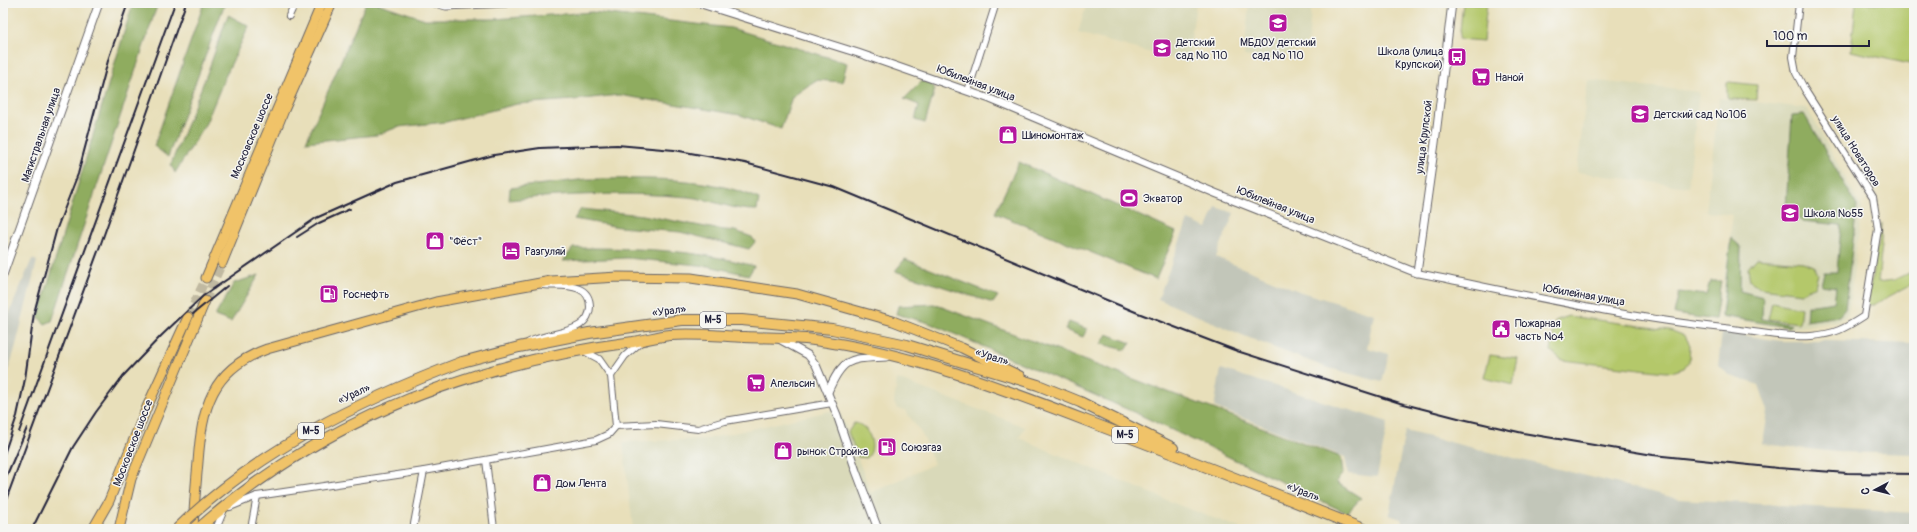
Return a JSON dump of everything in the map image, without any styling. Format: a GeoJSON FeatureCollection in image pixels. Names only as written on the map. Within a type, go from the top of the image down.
{"type":"FeatureCollection","features":[{"type":"Feature","properties":{"kind":"highway","name":"«Урал»"},"geometry":{"type":"LineString","coordinates":[[177,529],[215,495],[268,458],[329,420],[388,392],[462,362],[519,347],[589,333],[682,320],[742,320],[832,330],[908,344],[1038,385],[1080,402],[1234,478]]}},
{"type":"Feature","properties":{"kind":"highway","name":"«Урал»"},"geometry":{"type":"LineString","coordinates":[[198,529],[224,506],[276,470],[332,434],[390,405],[466,377],[522,362],[580,349],[670,335],[812,339],[897,356],[1016,394],[1363,529]]}},
{"type":"Feature","properties":{"kind":"main road","name":"Московское шоссе"},"geometry":{"type":"LineString","coordinates":[[206,278],[322,3]]}},
{"type":"Feature","properties":{"kind":"main road","name":"Московское шоссе"},"geometry":{"type":"LineString","coordinates":[[222,263],[284,110],[332,3]]}},
{"type":"Feature","properties":{"kind":"main road"},"geometry":{"type":"LineString","coordinates":[[193,529],[200,434],[204,416],[214,389],[220,380],[239,362],[252,354],[267,349],[399,312],[462,297],[550,281],[618,277],[691,278],[797,294],[893,321],[962,348],[1038,385]]}},
{"type":"Feature","properties":{"kind":"main road","name":"Московское шоссе"},"geometry":{"type":"LineString","coordinates":[[119,529],[131,479],[205,301]]}},
{"type":"Feature","properties":{"kind":"main road","name":"Московское шоссе"},"geometry":{"type":"LineString","coordinates":[[93,529],[109,501],[147,407],[188,317]]}},
{"type":"Feature","properties":{"kind":"main road"},"geometry":{"type":"LineString","coordinates":[[100,529],[109,501]]}},
{"type":"Feature","properties":{"kind":"street","name":"Магистральная улица"},"geometry":{"type":"LineString","coordinates":[[3,275],[99,3]]}},
{"type":"Feature","properties":{"kind":"street"},"geometry":{"type":"LineString","coordinates":[[289,16],[295,3]]}},
{"type":"Feature","properties":{"kind":"street"},"geometry":{"type":"LineString","coordinates":[[435,3],[446,6],[503,3]]}},
{"type":"Feature","properties":{"kind":"street","name":"Юбилейная улица"},"geometry":{"type":"LineString","coordinates":[[698,3],[865,55],[968,91],[1215,193],[1416,273],[1550,301],[1667,321],[1782,335],[1811,336],[1842,331],[1864,316]]}},
{"type":"Feature","properties":{"kind":"street"},"geometry":{"type":"LineString","coordinates":[[968,91],[996,3]]}},
{"type":"Feature","properties":{"kind":"street","name":"улица Крупской"},"geometry":{"type":"LineString","coordinates":[[1416,273],[1435,143],[1452,3]]}},
{"type":"Feature","properties":{"kind":"street","name":"улица Новаторов"},"geometry":{"type":"LineString","coordinates":[[1799,3],[1794,57],[1796,73],[1805,90],[1873,197],[1878,229],[1864,316]]}},
{"type":"Feature","properties":{"kind":"street"},"geometry":{"type":"LineString","coordinates":[[519,347],[542,336],[581,325],[590,311],[590,301],[585,293],[578,288],[567,285],[537,284]]}},
{"type":"Feature","properties":{"kind":"street"},"geometry":{"type":"LineString","coordinates":[[778,338],[808,355],[816,364],[828,392],[878,529]]}},
{"type":"Feature","properties":{"kind":"street"},"geometry":{"type":"LineString","coordinates":[[612,376],[625,356],[643,340]]}},
{"type":"Feature","properties":{"kind":"street"},"geometry":{"type":"LineString","coordinates":[[216,529],[223,512],[233,505],[257,496],[424,471],[596,440],[609,434],[616,426],[612,376],[599,359],[580,349]]}},
{"type":"Feature","properties":{"kind":"street"},"geometry":{"type":"LineString","coordinates":[[828,392],[838,371],[846,363],[855,358],[897,356]]}},
{"type":"Feature","properties":{"kind":"street"},"geometry":{"type":"LineString","coordinates":[[616,426],[656,424],[698,429],[725,421],[832,403]]}},
{"type":"Feature","properties":{"kind":"street"},"geometry":{"type":"LineString","coordinates":[[486,460],[494,529]]}},
{"type":"Feature","properties":{"kind":"street"},"geometry":{"type":"LineString","coordinates":[[413,529],[424,471]]}},
{"type":"Feature","properties":{"kind":"street"},"geometry":{"type":"LineString","coordinates":[[250,529],[257,496]]}},
{"type":"Feature","properties":{"kind":"shaded area","name":"Детский сад № 110"},"geometry":{"type":"Polygon","coordinates":[[[1087,3],[1196,3],[1188,63],[1078,33],[1087,3]]]}},
{"type":"Feature","properties":{"kind":"shaded area","name":"МБДОУ детский сад № 110"},"geometry":{"type":"Polygon","coordinates":[[[1249,3],[1312,3],[1308,43],[1275,60],[1244,56],[1249,3]]]}},
{"type":"Feature","properties":{"kind":"shaded area","name":"Детский сад №106"},"geometry":{"type":"Polygon","coordinates":[[[1588,80],[1699,92],[1688,187],[1577,172],[1588,80]]]}},
{"type":"Feature","properties":{"kind":"shaded area","name":"Школа №55"},"geometry":{"type":"Polygon","coordinates":[[[1719,98],[1807,108],[1862,208],[1848,314],[1839,321],[1788,329],[1719,317],[1733,215],[1706,212],[1719,98]]]}},
{"type":"Feature","properties":{"kind":"shaded area"},"geometry":{"type":"Polygon","coordinates":[[[1216,207],[1234,213],[1216,257],[1301,292],[1374,314],[1367,348],[1389,354],[1382,382],[1325,367],[1254,340],[1158,299],[1188,220],[1207,228],[1216,207]]]}},
{"type":"Feature","properties":{"kind":"shaded area"},"geometry":{"type":"Polygon","coordinates":[[[32,259],[37,261],[15,349],[3,387],[3,328],[32,259]]]}},
{"type":"Feature","properties":{"kind":"shaded area"},"geometry":{"type":"Polygon","coordinates":[[[1722,332],[1781,341],[1914,344],[1914,454],[1837,452],[1763,444],[1768,411],[1759,385],[1731,376],[1718,366],[1722,332]]]}},
{"type":"Feature","properties":{"kind":"shaded area"},"geometry":{"type":"Polygon","coordinates":[[[1221,369],[1388,422],[1377,477],[1348,474],[1345,457],[1214,407],[1221,369]]]}},
{"type":"Feature","properties":{"kind":"shaded area","name":"рынок Стройка"},"geometry":{"type":"Polygon","coordinates":[[[897,379],[1025,427],[1019,438],[1181,506],[1243,529],[633,529],[623,442],[707,439],[839,409],[871,493],[934,464],[923,436],[905,410],[898,409],[894,403],[897,379]]]}},
{"type":"Feature","properties":{"kind":"shaded area"},"geometry":{"type":"Polygon","coordinates":[[[1405,431],[1679,499],[1914,513],[1914,529],[1409,529],[1402,523],[1401,519],[1389,515],[1405,431]]]}},
{"type":"Feature","properties":{"kind":"green space"},"geometry":{"type":"Polygon","coordinates":[[[133,3],[158,3],[52,321],[45,324],[38,317],[133,3]]]}},
{"type":"Feature","properties":{"kind":"green space"},"geometry":{"type":"Polygon","coordinates":[[[204,3],[225,3],[168,157],[154,146],[204,3]]]}},
{"type":"Feature","properties":{"kind":"green space"},"geometry":{"type":"Polygon","coordinates":[[[366,3],[377,3],[425,19],[494,19],[592,12],[731,28],[847,63],[842,82],[816,80],[792,97],[781,129],[740,115],[619,95],[517,104],[446,122],[398,127],[377,135],[306,142],[366,3]]]}},
{"type":"Feature","properties":{"kind":"green space"},"geometry":{"type":"Polygon","coordinates":[[[1463,3],[1487,3],[1483,41],[1459,39],[1463,3]]]}},
{"type":"Feature","properties":{"kind":"green space"},"geometry":{"type":"Polygon","coordinates":[[[1856,3],[1914,3],[1914,65],[1851,51],[1856,3]]]}},
{"type":"Feature","properties":{"kind":"green space"},"geometry":{"type":"Polygon","coordinates":[[[228,15],[249,26],[225,77],[206,123],[175,173],[171,164],[208,71],[228,15]]]}},
{"type":"Feature","properties":{"kind":"green space"},"geometry":{"type":"Polygon","coordinates":[[[922,81],[931,83],[935,89],[925,123],[915,120],[919,105],[904,99],[922,81]]]}},
{"type":"Feature","properties":{"kind":"green space"},"geometry":{"type":"Polygon","coordinates":[[[1727,83],[1757,85],[1756,100],[1728,99],[1727,83]]]}},
{"type":"Feature","properties":{"kind":"green space"},"geometry":{"type":"Polygon","coordinates":[[[1804,114],[1857,206],[1845,309],[1839,316],[1806,321],[1807,306],[1834,302],[1836,287],[1821,285],[1824,272],[1837,272],[1841,225],[1801,221],[1786,208],[1792,115],[1804,114]]]}},
{"type":"Feature","properties":{"kind":"green space"},"geometry":{"type":"Polygon","coordinates":[[[1019,162],[1176,232],[1156,279],[995,213],[1019,162]]]}},
{"type":"Feature","properties":{"kind":"green space"},"geometry":{"type":"Polygon","coordinates":[[[587,179],[652,179],[697,182],[739,191],[759,199],[757,210],[740,209],[697,198],[666,195],[576,195],[509,200],[510,188],[587,179]]]}},
{"type":"Feature","properties":{"kind":"green space"},"geometry":{"type":"Polygon","coordinates":[[[581,209],[643,215],[716,229],[735,231],[752,237],[755,242],[749,249],[680,232],[619,227],[574,219],[581,209]]]}},
{"type":"Feature","properties":{"kind":"green space"},"geometry":{"type":"Polygon","coordinates":[[[1882,223],[1882,245],[1878,282],[1894,280],[1914,270],[1914,283],[1873,305],[1867,305],[1881,224],[1882,223]]]}},
{"type":"Feature","properties":{"kind":"green space"},"geometry":{"type":"Polygon","coordinates":[[[1731,238],[1741,247],[1740,291],[1763,297],[1762,319],[1792,325],[1788,327],[1722,316],[1731,238]]]}},
{"type":"Feature","properties":{"kind":"green space"},"geometry":{"type":"Polygon","coordinates":[[[573,248],[642,249],[687,253],[732,260],[754,266],[749,275],[708,266],[627,258],[563,261],[573,248]]]}},
{"type":"Feature","properties":{"kind":"green space"},"geometry":{"type":"Polygon","coordinates":[[[1757,258],[1803,262],[1814,266],[1818,274],[1815,286],[1801,293],[1761,288],[1750,281],[1748,268],[1757,258]]]}},
{"type":"Feature","properties":{"kind":"green space"},"geometry":{"type":"Polygon","coordinates":[[[905,259],[998,296],[993,303],[895,271],[905,259]]]}},
{"type":"Feature","properties":{"kind":"green space"},"geometry":{"type":"Polygon","coordinates":[[[259,275],[231,322],[215,316],[234,283],[259,275]]]}},
{"type":"Feature","properties":{"kind":"green space"},"geometry":{"type":"Polygon","coordinates":[[[1710,281],[1721,281],[1715,320],[1674,314],[1679,292],[1706,295],[1710,281]]]}},
{"type":"Feature","properties":{"kind":"green space"},"geometry":{"type":"Polygon","coordinates":[[[1772,302],[1801,308],[1799,323],[1768,319],[1772,302]]]}},
{"type":"Feature","properties":{"kind":"green space"},"geometry":{"type":"Polygon","coordinates":[[[934,304],[1341,457],[1343,473],[1336,482],[1361,498],[1347,513],[1138,414],[929,323],[896,314],[898,306],[934,304]]]}},
{"type":"Feature","properties":{"kind":"green space"},"geometry":{"type":"Polygon","coordinates":[[[1568,316],[1670,330],[1685,336],[1690,345],[1689,362],[1684,368],[1666,372],[1562,360],[1551,351],[1555,321],[1568,316]]]}},
{"type":"Feature","properties":{"kind":"green space"},"geometry":{"type":"Polygon","coordinates":[[[1069,322],[1087,329],[1083,337],[1065,330],[1069,322]]]}},
{"type":"Feature","properties":{"kind":"green space"},"geometry":{"type":"Polygon","coordinates":[[[1107,334],[1131,343],[1126,350],[1101,344],[1107,334]]]}},
{"type":"Feature","properties":{"kind":"green space"},"geometry":{"type":"Polygon","coordinates":[[[1490,355],[1518,359],[1513,385],[1484,378],[1490,355]]]}},
{"type":"Feature","properties":{"kind":"green space"},"geometry":{"type":"Polygon","coordinates":[[[854,423],[864,427],[870,437],[872,448],[867,458],[858,457],[848,432],[854,423]]]}},
{"type":"Feature","properties":{"kind":"tunnel"},"geometry":{"type":"LineString","coordinates":[[205,301],[222,263]]}},
{"type":"Feature","properties":{"kind":"tunnel"},"geometry":{"type":"LineString","coordinates":[[188,317],[206,278]]}},
{"type":"Feature","properties":{"kind":"railway"},"geometry":{"type":"LineString","coordinates":[[3,457],[17,416],[25,379],[34,313],[57,228],[78,174],[109,57],[128,3]]}},
{"type":"Feature","properties":{"kind":"railway"},"geometry":{"type":"LineString","coordinates":[[19,432],[175,3]]}},
{"type":"Feature","properties":{"kind":"railway"},"geometry":{"type":"LineString","coordinates":[[3,508],[100,246],[186,3]]}},
{"type":"Feature","properties":{"kind":"railway"},"geometry":{"type":"LineString","coordinates":[[32,529],[73,447],[96,412],[123,376],[161,336],[203,296],[316,218],[397,182],[494,155],[540,148],[617,145],[674,150],[745,163],[834,187],[1138,313],[1237,351],[1400,403],[1462,419],[1523,433],[1653,455],[1778,468],[1847,473],[1914,474]]}},
{"type":"Feature","properties":{"kind":"railway"},"geometry":{"type":"LineString","coordinates":[[297,237],[319,223],[350,209]]}},
{"type":"Feature","properties":{"kind":"railway"},"geometry":{"type":"LineString","coordinates":[[193,314],[227,286]]}},
{"type":"Feature","properties":{"kind":"railway"},"geometry":{"type":"LineString","coordinates":[[3,484],[27,428]]}},
{"type":"Feature","properties":{"kind":"place","name":"МБДОУ детский сад № 110"},"geometry":{"type":"Point","coordinates":[1278,23]}},
{"type":"Feature","properties":{"kind":"place","name":"Детский сад № 110"},"geometry":{"type":"Point","coordinates":[1162,48]}},
{"type":"Feature","properties":{"kind":"place","name":"Школа (улица Крупской)"},"geometry":{"type":"Point","coordinates":[1457,57]}},
{"type":"Feature","properties":{"kind":"place","name":"Наной"},"geometry":{"type":"Point","coordinates":[1481,77]}},
{"type":"Feature","properties":{"kind":"place","name":"Детский сад №106"},"geometry":{"type":"Point","coordinates":[1640,114]}},
{"type":"Feature","properties":{"kind":"place","name":"Шиномонтаж"},"geometry":{"type":"Point","coordinates":[1008,135]}},
{"type":"Feature","properties":{"kind":"place","name":"Экватор"},"geometry":{"type":"Point","coordinates":[1129,198]}},
{"type":"Feature","properties":{"kind":"place","name":"Школа №55"},"geometry":{"type":"Point","coordinates":[1790,213]}},
{"type":"Feature","properties":{"kind":"place","name":"\"Фёст\""},"geometry":{"type":"Point","coordinates":[435,241]}},
{"type":"Feature","properties":{"kind":"place","name":"Разгуляй"},"geometry":{"type":"Point","coordinates":[511,251]}},
{"type":"Feature","properties":{"kind":"place","name":"Роснефть"},"geometry":{"type":"Point","coordinates":[329,294]}},
{"type":"Feature","properties":{"kind":"place","name":"Пожарная часть №4"},"geometry":{"type":"Point","coordinates":[1501,329]}},
{"type":"Feature","properties":{"kind":"place","name":"Апельсин"},"geometry":{"type":"Point","coordinates":[756,383]}},
{"type":"Feature","properties":{"kind":"place","name":"Союзгаз"},"geometry":{"type":"Point","coordinates":[887,447]}},
{"type":"Feature","properties":{"kind":"place","name":"рынок Стройка"},"geometry":{"type":"Point","coordinates":[783,451]}},
{"type":"Feature","properties":{"kind":"place","name":"Дом Лента"},"geometry":{"type":"Point","coordinates":[542,483]}}]}
